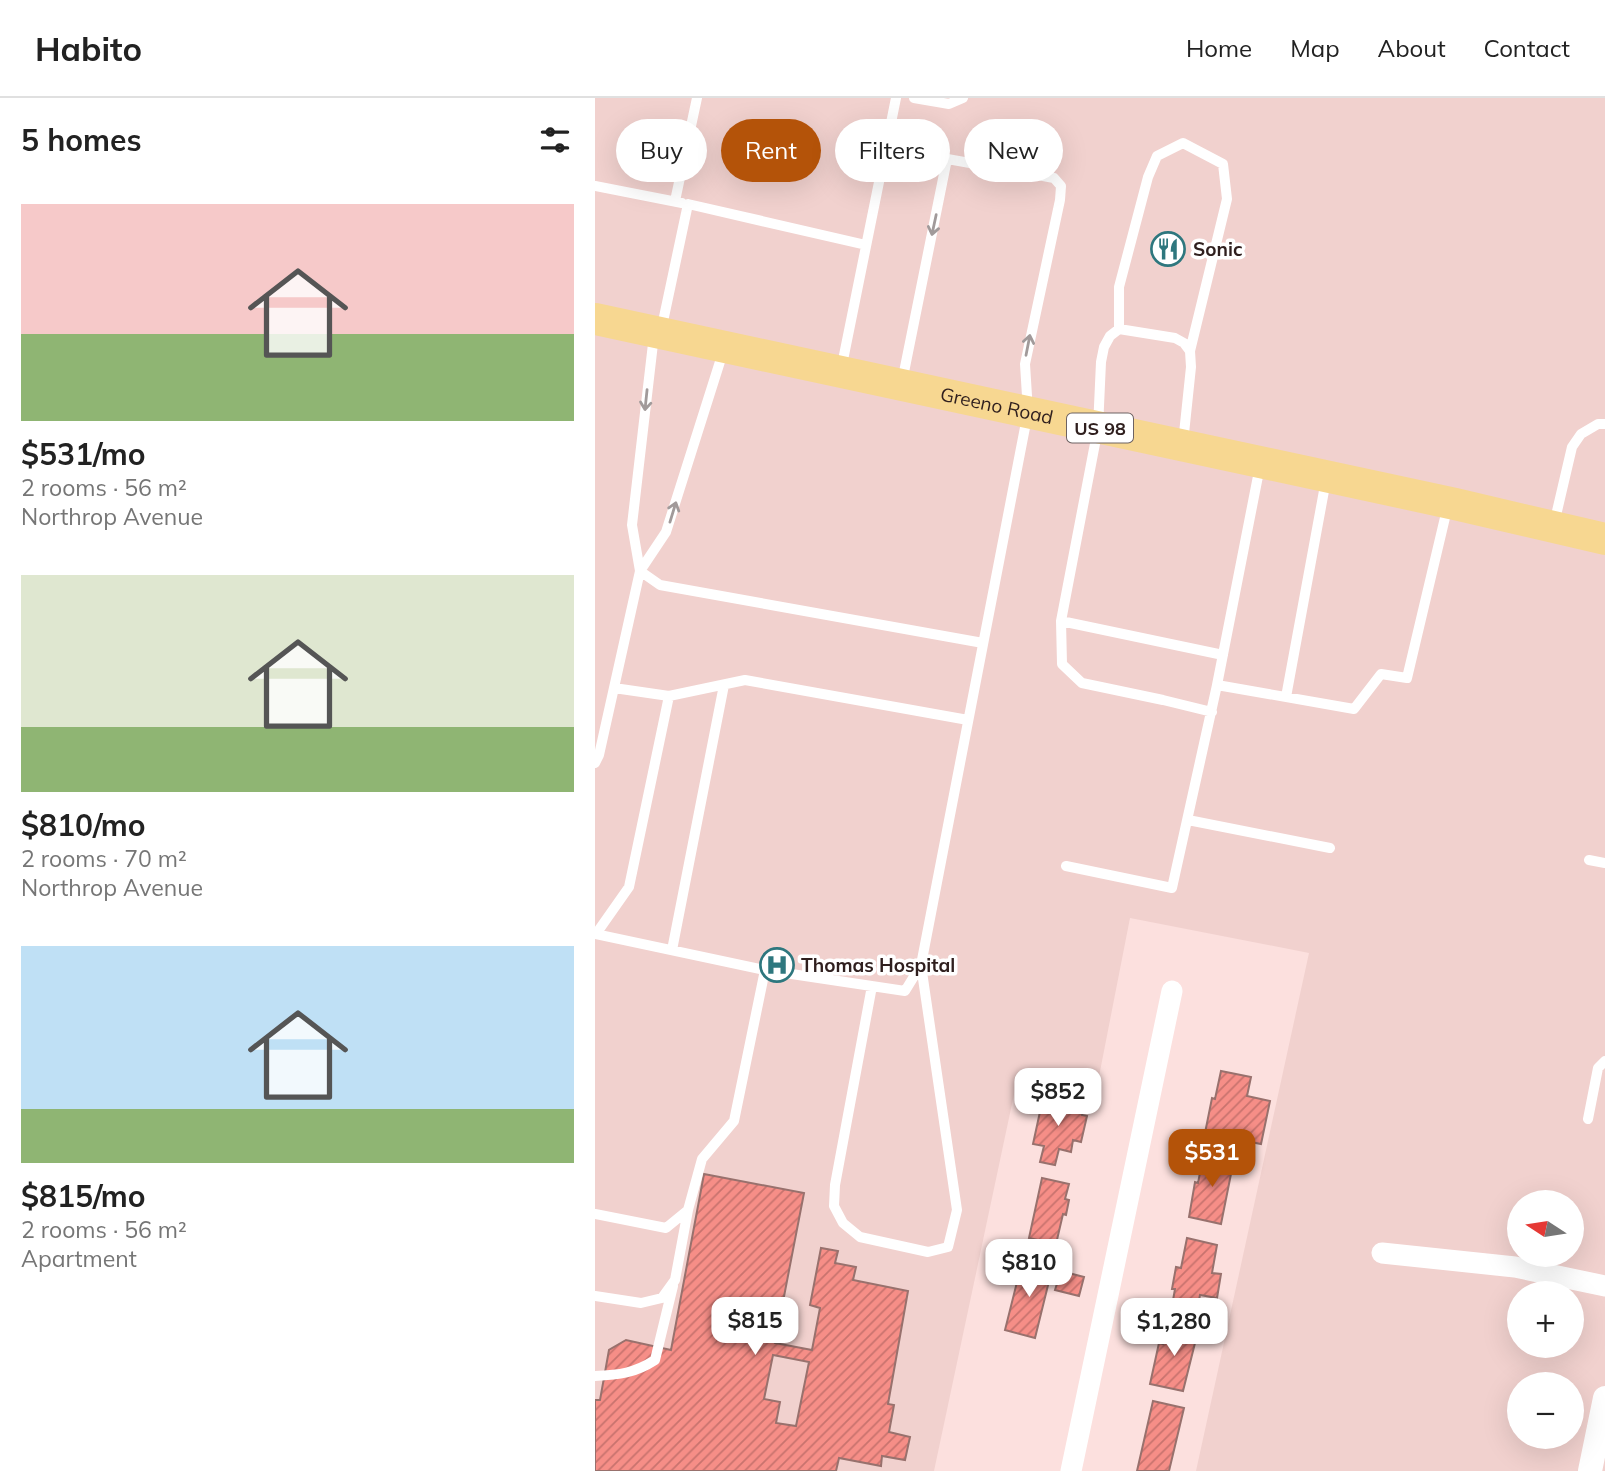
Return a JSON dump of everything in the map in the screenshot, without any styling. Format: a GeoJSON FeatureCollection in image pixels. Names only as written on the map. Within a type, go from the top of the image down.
{"type":"FeatureCollection","features":[{"type":"Feature","properties":{"kind":"main road","name":"Greeno Road"},"geometry":{"type":"LineString","coordinates":[[595,320],[1260,462],[1605,539]]}},
{"type":"Feature","properties":{"kind":"street"},"geometry":{"type":"LineString","coordinates":[[1071,1471],[1172,991]]}},
{"type":"Feature","properties":{"kind":"street"},"geometry":{"type":"LineString","coordinates":[[1382,1254],[1515,1267],[1605,1286]]}},
{"type":"Feature","properties":{"kind":"street"},"geometry":{"type":"LineString","coordinates":[[1590,1471],[1605,1398]]}},
{"type":"Feature","properties":{"kind":"lane"},"geometry":{"type":"LineString","coordinates":[[675,201],[697,98]]}},
{"type":"Feature","properties":{"kind":"lane"},"geometry":{"type":"LineString","coordinates":[[891,119],[896,98]]}},
{"type":"Feature","properties":{"kind":"lane"},"geometry":{"type":"LineString","coordinates":[[914,98],[949,104],[963,98]]}},
{"type":"Feature","properties":{"kind":"lane"},"geometry":{"type":"LineString","coordinates":[[1119,329],[1119,287],[1149,177],[1157,156],[1183,144],[1223,164],[1227,199],[1190,351],[1191,367],[1182,446]]}},
{"type":"Feature","properties":{"kind":"lane"},"geometry":{"type":"LineString","coordinates":[[872,986],[835,1185],[834,1206],[843,1223],[860,1237],[929,1252],[948,1247],[957,1210],[921,965],[1028,412],[1025,364],[1061,186],[1054,178],[950,160]]}},
{"type":"Feature","properties":{"kind":"lane"},"geometry":{"type":"LineString","coordinates":[[840,372],[878,182]]}},
{"type":"Feature","properties":{"kind":"lane"},"geometry":{"type":"LineString","coordinates":[[901,385],[942,182]]}},
{"type":"Feature","properties":{"kind":"lane"},"geometry":{"type":"LineString","coordinates":[[595,186],[675,201],[866,245]]}},
{"type":"Feature","properties":{"kind":"lane"},"geometry":{"type":"LineString","coordinates":[[688,204],[657,333],[632,525],[640,571],[660,584],[983,643]]}},
{"type":"Feature","properties":{"kind":"lane"},"geometry":{"type":"LineString","coordinates":[[1190,351],[1185,343],[1175,338],[1119,329],[1110,336],[1104,347],[1098,428],[1061,621],[1062,664],[1082,683],[1212,712]]}},
{"type":"Feature","properties":{"kind":"lane"},"geometry":{"type":"LineString","coordinates":[[595,763],[640,571],[666,533],[724,347]]}},
{"type":"Feature","properties":{"kind":"lane"},"geometry":{"type":"LineString","coordinates":[[1553,527],[1572,447],[1581,434],[1598,424],[1605,424]]}},
{"type":"Feature","properties":{"kind":"lane"},"geometry":{"type":"LineString","coordinates":[[1066,866],[1172,888],[1212,712],[1260,462]]}},
{"type":"Feature","properties":{"kind":"lane"},"geometry":{"type":"LineString","coordinates":[[1286,697],[1327,477]]}},
{"type":"Feature","properties":{"kind":"lane"},"geometry":{"type":"LineString","coordinates":[[1217,685],[1354,709],[1381,674],[1407,678],[1448,503]]}},
{"type":"Feature","properties":{"kind":"lane"},"geometry":{"type":"LineString","coordinates":[[1061,621],[1223,655]]}},
{"type":"Feature","properties":{"kind":"lane"},"geometry":{"type":"LineString","coordinates":[[614,688],[669,696],[745,680],[968,720]]}},
{"type":"Feature","properties":{"kind":"lane"},"geometry":{"type":"LineString","coordinates":[[672,950],[724,685]]}},
{"type":"Feature","properties":{"kind":"lane"},"geometry":{"type":"LineString","coordinates":[[669,696],[629,887],[595,934],[765,970],[905,991],[921,965]]}},
{"type":"Feature","properties":{"kind":"lane"},"geometry":{"type":"LineString","coordinates":[[1188,820],[1330,848]]}},
{"type":"Feature","properties":{"kind":"lane"},"geometry":{"type":"LineString","coordinates":[[1589,860],[1605,863]]}},
{"type":"Feature","properties":{"kind":"lane"},"geometry":{"type":"LineString","coordinates":[[595,1376],[615,1376],[639,1370],[655,1360],[702,1159],[734,1121],[765,970]]}},
{"type":"Feature","properties":{"kind":"lane"},"geometry":{"type":"LineString","coordinates":[[1588,1119],[1598,1068],[1605,1061]]}},
{"type":"Feature","properties":{"kind":"lane"},"geometry":{"type":"LineString","coordinates":[[595,1214],[666,1228],[688,1210]]}},
{"type":"Feature","properties":{"kind":"lane"},"geometry":{"type":"LineString","coordinates":[[595,1296],[641,1303],[662,1298],[675,1280]]}},
{"type":"Feature","properties":{"kind":"shaded area"},"geometry":{"type":"Polygon","coordinates":[[[595,98],[1605,98],[1605,1471],[1196,1471],[1309,953],[1130,918],[1094,1102],[1016,1085],[934,1471],[595,1471],[595,98]]]}},
{"type":"Feature","properties":{"kind":"building"},"geometry":{"type":"Polygon","coordinates":[[[1221,1071],[1251,1077],[1247,1096],[1270,1101],[1261,1144],[1205,1133],[1221,1071]]]}},
{"type":"Feature","properties":{"kind":"building"},"geometry":{"type":"Polygon","coordinates":[[[1043,1098],[1083,1107],[1082,1115],[1087,1116],[1081,1142],[1073,1140],[1071,1152],[1059,1149],[1055,1165],[1040,1162],[1044,1146],[1033,1144],[1043,1098]]]}},
{"type":"Feature","properties":{"kind":"building"},"geometry":{"type":"Polygon","coordinates":[[[1204,1153],[1234,1159],[1221,1224],[1189,1217],[1195,1182],[1198,1183],[1204,1153]]]}},
{"type":"Feature","properties":{"kind":"building"},"geometry":{"type":"Polygon","coordinates":[[[704,1174],[804,1193],[775,1343],[812,1350],[820,1308],[810,1305],[821,1248],[838,1251],[835,1263],[856,1267],[853,1280],[908,1291],[888,1404],[894,1405],[889,1432],[910,1437],[905,1460],[882,1456],[881,1466],[839,1458],[836,1471],[595,1471],[595,1400],[600,1400],[609,1350],[626,1340],[671,1350],[704,1174]],[[773,1355],[764,1399],[780,1402],[776,1423],[796,1426],[809,1362],[773,1355]]]}},
{"type":"Feature","properties":{"kind":"building"},"geometry":{"type":"Polygon","coordinates":[[[1042,1178],[1069,1184],[1065,1199],[1069,1200],[1066,1215],[1063,1214],[1056,1244],[1029,1238],[1042,1178]]]}},
{"type":"Feature","properties":{"kind":"building"},"geometry":{"type":"Polygon","coordinates":[[[1187,1238],[1217,1245],[1212,1273],[1221,1274],[1217,1298],[1200,1295],[1197,1311],[1172,1306],[1176,1267],[1181,1268],[1187,1238]]]}},
{"type":"Feature","properties":{"kind":"building"},"geometry":{"type":"Polygon","coordinates":[[[1037,1259],[1051,1263],[1051,1273],[1035,1338],[1005,1330],[1021,1266],[1035,1269],[1037,1259]]]}},
{"type":"Feature","properties":{"kind":"building"},"geometry":{"type":"Polygon","coordinates":[[[1061,1271],[1084,1277],[1079,1296],[1055,1290],[1061,1271]]]}},
{"type":"Feature","properties":{"kind":"building"},"geometry":{"type":"Polygon","coordinates":[[[1168,1325],[1198,1331],[1183,1391],[1150,1384],[1159,1343],[1163,1344],[1168,1325]]]}},
{"type":"Feature","properties":{"kind":"building"},"geometry":{"type":"Polygon","coordinates":[[[1153,1401],[1184,1408],[1169,1471],[1137,1471],[1153,1401]]]}},
{"type":"Feature","properties":{"kind":"place","name":"Sonic"},"geometry":{"type":"Point","coordinates":[1168,249]}},
{"type":"Feature","properties":{"kind":"place","name":"Thomas Hospital"},"geometry":{"type":"Point","coordinates":[777,965]}}]}
